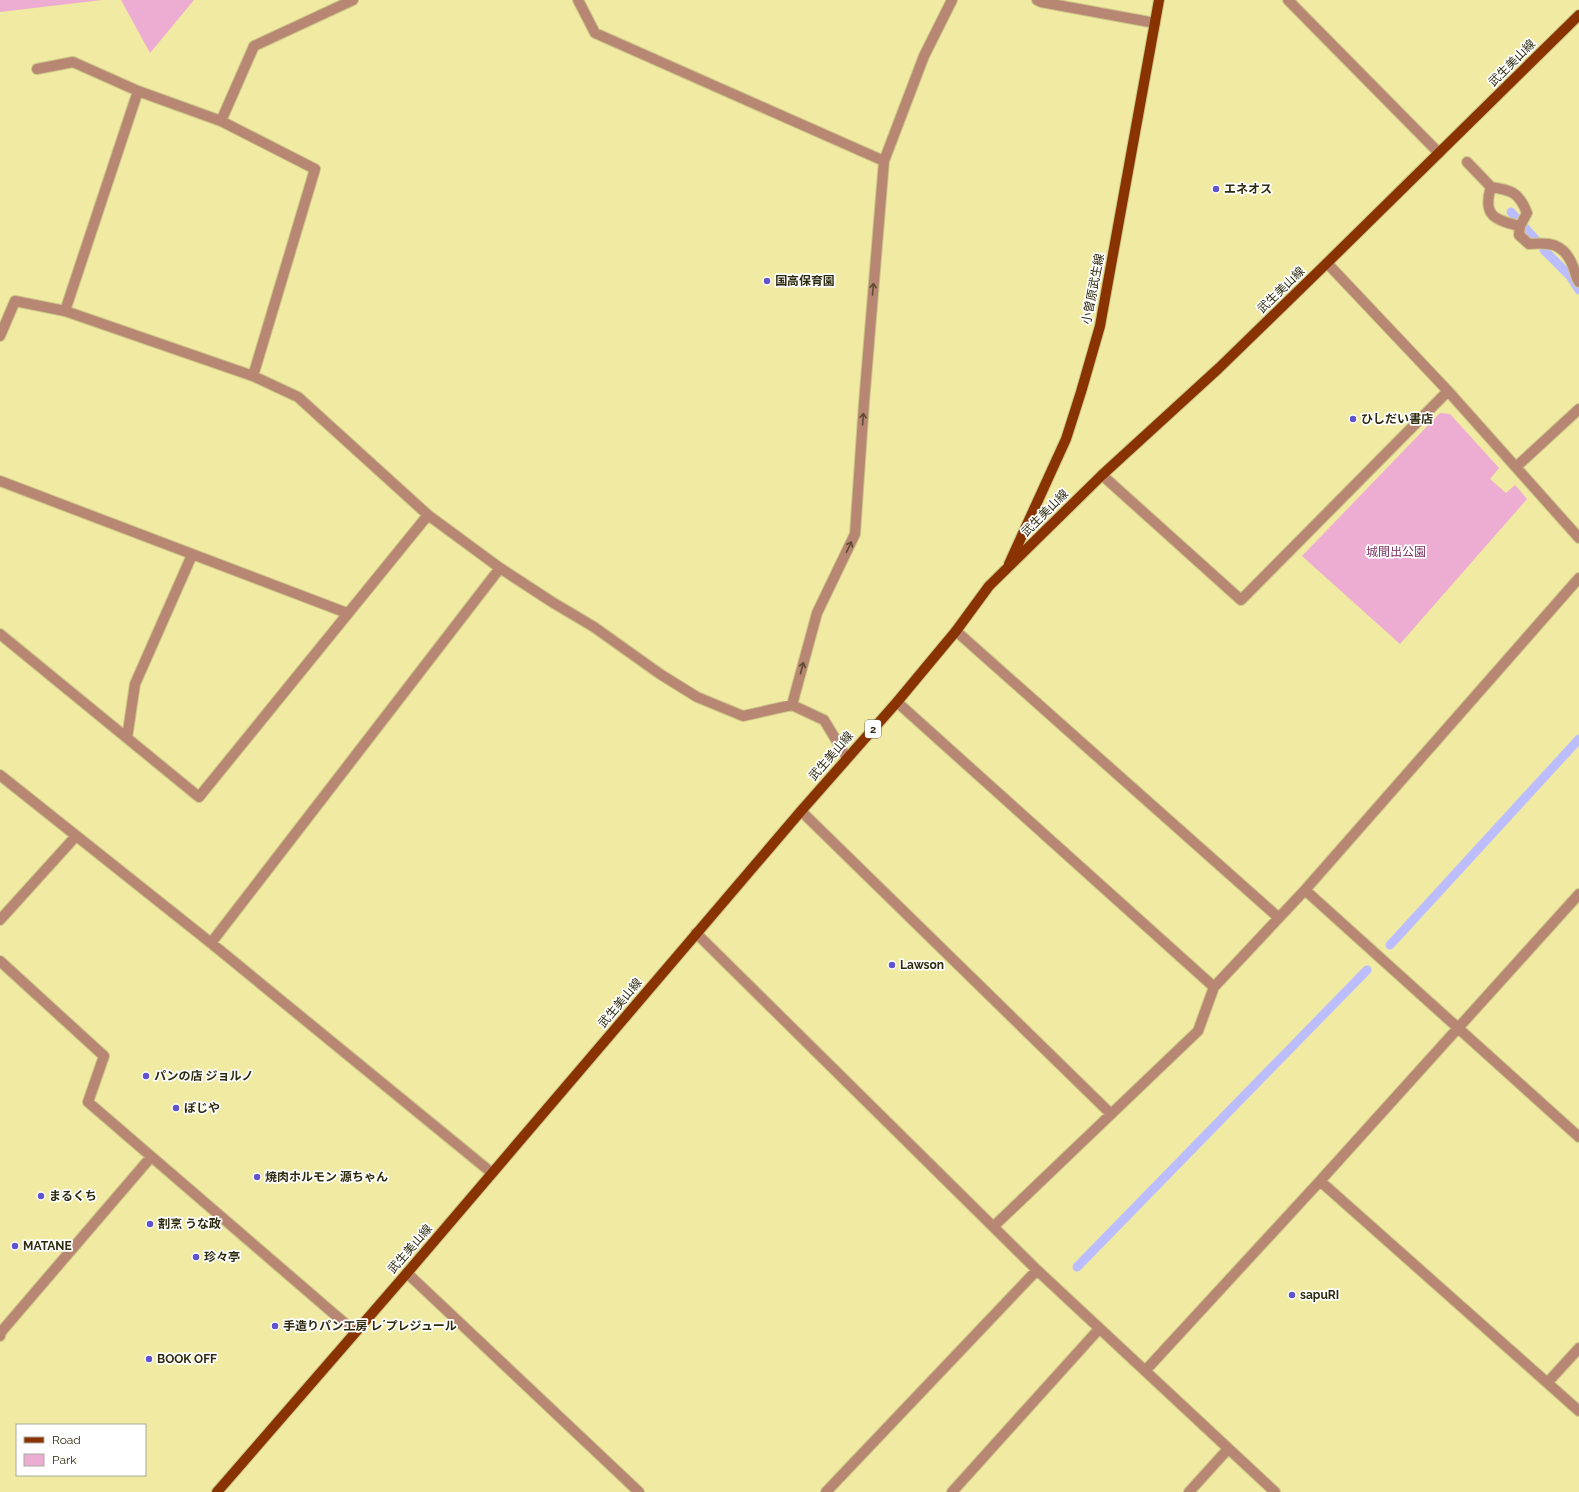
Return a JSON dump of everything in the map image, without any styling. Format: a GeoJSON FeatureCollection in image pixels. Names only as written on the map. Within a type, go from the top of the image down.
{"type":"FeatureCollection","features":[{"type":"Feature","properties":{"kind":"main road","name":"小曽原武生線"},"geometry":{"type":"LineString","coordinates":[[1007,570],[1066,439],[1100,326],[1159,0]]}},
{"type":"Feature","properties":{"kind":"main road","name":"武生美山線"},"geometry":{"type":"LineString","coordinates":[[217,1492],[407,1273],[801,811],[897,702],[956,631],[989,586],[1102,475],[1219,368],[1328,263],[1579,15]]}},
{"type":"Feature","properties":{"kind":"street"},"geometry":{"type":"LineString","coordinates":[[221,121],[254,46],[353,0]]}},
{"type":"Feature","properties":{"kind":"street"},"geometry":{"type":"LineString","coordinates":[[578,0],[595,33],[884,161]]}},
{"type":"Feature","properties":{"kind":"street"},"geometry":{"type":"LineString","coordinates":[[792,705],[817,613],[855,534],[865,387],[884,161],[924,56],[952,0]]}},
{"type":"Feature","properties":{"kind":"street"},"geometry":{"type":"LineString","coordinates":[[1037,0],[1155,23]]}},
{"type":"Feature","properties":{"kind":"street"},"geometry":{"type":"LineString","coordinates":[[1288,0],[1439,153]]}},
{"type":"Feature","properties":{"kind":"street"},"geometry":{"type":"LineString","coordinates":[[37,69],[73,62],[138,91],[221,121],[315,169],[254,376]]}},
{"type":"Feature","properties":{"kind":"street"},"geometry":{"type":"LineString","coordinates":[[65,311],[138,91]]}},
{"type":"Feature","properties":{"kind":"street"},"geometry":{"type":"LineString","coordinates":[[1467,162],[1491,187],[1510,190],[1523,202],[1527,213],[1520,226],[1519,235],[1530,244],[1546,242],[1555,245],[1565,253],[1572,264],[1579,282]]}},
{"type":"Feature","properties":{"kind":"street"},"geometry":{"type":"LineString","coordinates":[[1491,187],[1487,201],[1492,216],[1501,222],[1520,226]]}},
{"type":"Feature","properties":{"kind":"street"},"geometry":{"type":"LineString","coordinates":[[1328,263],[1448,391],[1579,538]]}},
{"type":"Feature","properties":{"kind":"street"},"geometry":{"type":"LineString","coordinates":[[0,336],[15,300],[65,311],[254,376],[298,398],[428,515],[500,568],[594,627],[660,674],[697,697],[743,716],[792,705],[824,720],[847,758]]}},
{"type":"Feature","properties":{"kind":"street"},"geometry":{"type":"LineString","coordinates":[[1102,475],[1241,600],[1448,391]]}},
{"type":"Feature","properties":{"kind":"street"},"geometry":{"type":"LineString","coordinates":[[1516,467],[1579,409]]}},
{"type":"Feature","properties":{"kind":"street"},"geometry":{"type":"LineString","coordinates":[[0,481],[347,613]]}},
{"type":"Feature","properties":{"kind":"street"},"geometry":{"type":"LineString","coordinates":[[0,634],[199,796],[428,515]]}},
{"type":"Feature","properties":{"kind":"street"},"geometry":{"type":"LineString","coordinates":[[127,738],[135,684],[192,555]]}},
{"type":"Feature","properties":{"kind":"street"},"geometry":{"type":"LineString","coordinates":[[211,943],[500,568]]}},
{"type":"Feature","properties":{"kind":"street"},"geometry":{"type":"LineString","coordinates":[[994,1226],[1198,1031],[1214,987],[1304,890],[1579,578]]}},
{"type":"Feature","properties":{"kind":"street"},"geometry":{"type":"LineString","coordinates":[[956,631],[1279,918]]}},
{"type":"Feature","properties":{"kind":"street"},"geometry":{"type":"LineString","coordinates":[[897,702],[1214,987]]}},
{"type":"Feature","properties":{"kind":"street"},"geometry":{"type":"LineString","coordinates":[[0,775],[211,943],[492,1173]]}},
{"type":"Feature","properties":{"kind":"street"},"geometry":{"type":"LineString","coordinates":[[801,811],[1111,1114]]}},
{"type":"Feature","properties":{"kind":"street"},"geometry":{"type":"LineString","coordinates":[[0,920],[76,836]]}},
{"type":"Feature","properties":{"kind":"street"},"geometry":{"type":"LineString","coordinates":[[1304,890],[1579,1137]]}},
{"type":"Feature","properties":{"kind":"street"},"geometry":{"type":"LineString","coordinates":[[1146,1371],[1459,1028],[1579,894]]}},
{"type":"Feature","properties":{"kind":"street"},"geometry":{"type":"LineString","coordinates":[[696,933],[1037,1270],[1275,1492]]}},
{"type":"Feature","properties":{"kind":"street"},"geometry":{"type":"LineString","coordinates":[[0,961],[104,1056],[88,1102],[355,1332]]}},
{"type":"Feature","properties":{"kind":"street"},"geometry":{"type":"LineString","coordinates":[[0,1336],[1,1332],[151,1156]]}},
{"type":"Feature","properties":{"kind":"street"},"geometry":{"type":"LineString","coordinates":[[1320,1181],[1579,1411]]}},
{"type":"Feature","properties":{"kind":"street"},"geometry":{"type":"LineString","coordinates":[[826,1492],[1037,1270]]}},
{"type":"Feature","properties":{"kind":"street"},"geometry":{"type":"LineString","coordinates":[[407,1273],[639,1492]]}},
{"type":"Feature","properties":{"kind":"street"},"geometry":{"type":"LineString","coordinates":[[952,1492],[1099,1329]]}},
{"type":"Feature","properties":{"kind":"street"},"geometry":{"type":"LineString","coordinates":[[1548,1382],[1579,1348]]}},
{"type":"Feature","properties":{"kind":"street"},"geometry":{"type":"LineString","coordinates":[[1189,1492],[1228,1449]]}},
{"type":"Feature","properties":{"kind":"green space"},"geometry":{"type":"Polygon","coordinates":[[[0,0],[102,0],[0,12],[0,0]]]}},
{"type":"Feature","properties":{"kind":"green space"},"geometry":{"type":"Polygon","coordinates":[[[121,0],[194,0],[150,53],[121,0]]]}},
{"type":"Feature","properties":{"kind":"green space","name":"城間出公園"},"geometry":{"type":"Polygon","coordinates":[[[1440,413],[1450,414],[1499,468],[1490,479],[1506,493],[1515,485],[1527,499],[1400,644],[1302,556],[1440,413]]]}},
{"type":"Feature","properties":{"kind":"waterway"},"geometry":{"type":"LineString","coordinates":[[1511,212],[1536,240]]}},
{"type":"Feature","properties":{"kind":"waterway"},"geometry":{"type":"LineString","coordinates":[[1544,250],[1570,276],[1579,290]]}},
{"type":"Feature","properties":{"kind":"waterway"},"geometry":{"type":"LineString","coordinates":[[1390,945],[1579,739]]}},
{"type":"Feature","properties":{"kind":"waterway"},"geometry":{"type":"LineString","coordinates":[[1077,1267],[1367,970]]}},
{"type":"Feature","properties":{"kind":"place","name":"エネオス"},"geometry":{"type":"Point","coordinates":[1216,189]}},
{"type":"Feature","properties":{"kind":"place","name":"国高保育園"},"geometry":{"type":"Point","coordinates":[767,281]}},
{"type":"Feature","properties":{"kind":"place","name":"ひしだい書店"},"geometry":{"type":"Point","coordinates":[1353,419]}},
{"type":"Feature","properties":{"kind":"place","name":"Lawson"},"geometry":{"type":"Point","coordinates":[892,965]}},
{"type":"Feature","properties":{"kind":"place","name":"パンの店 ジョルノ"},"geometry":{"type":"Point","coordinates":[146,1076]}},
{"type":"Feature","properties":{"kind":"place","name":"ぽじや"},"geometry":{"type":"Point","coordinates":[176,1108]}},
{"type":"Feature","properties":{"kind":"place","name":"焼肉ホルモン 源ちゃん"},"geometry":{"type":"Point","coordinates":[257,1177]}},
{"type":"Feature","properties":{"kind":"place","name":"まるくち"},"geometry":{"type":"Point","coordinates":[41,1196]}},
{"type":"Feature","properties":{"kind":"place","name":"割烹 うな政"},"geometry":{"type":"Point","coordinates":[150,1224]}},
{"type":"Feature","properties":{"kind":"place","name":"MATANE"},"geometry":{"type":"Point","coordinates":[15,1246]}},
{"type":"Feature","properties":{"kind":"place","name":"珍々亭"},"geometry":{"type":"Point","coordinates":[196,1257]}},
{"type":"Feature","properties":{"kind":"place","name":"sapuRI"},"geometry":{"type":"Point","coordinates":[1292,1295]}},
{"type":"Feature","properties":{"kind":"place","name":"手造りパン工房 レ´プレジュール"},"geometry":{"type":"Point","coordinates":[275,1326]}},
{"type":"Feature","properties":{"kind":"place","name":"BOOK OFF"},"geometry":{"type":"Point","coordinates":[149,1359]}}]}
